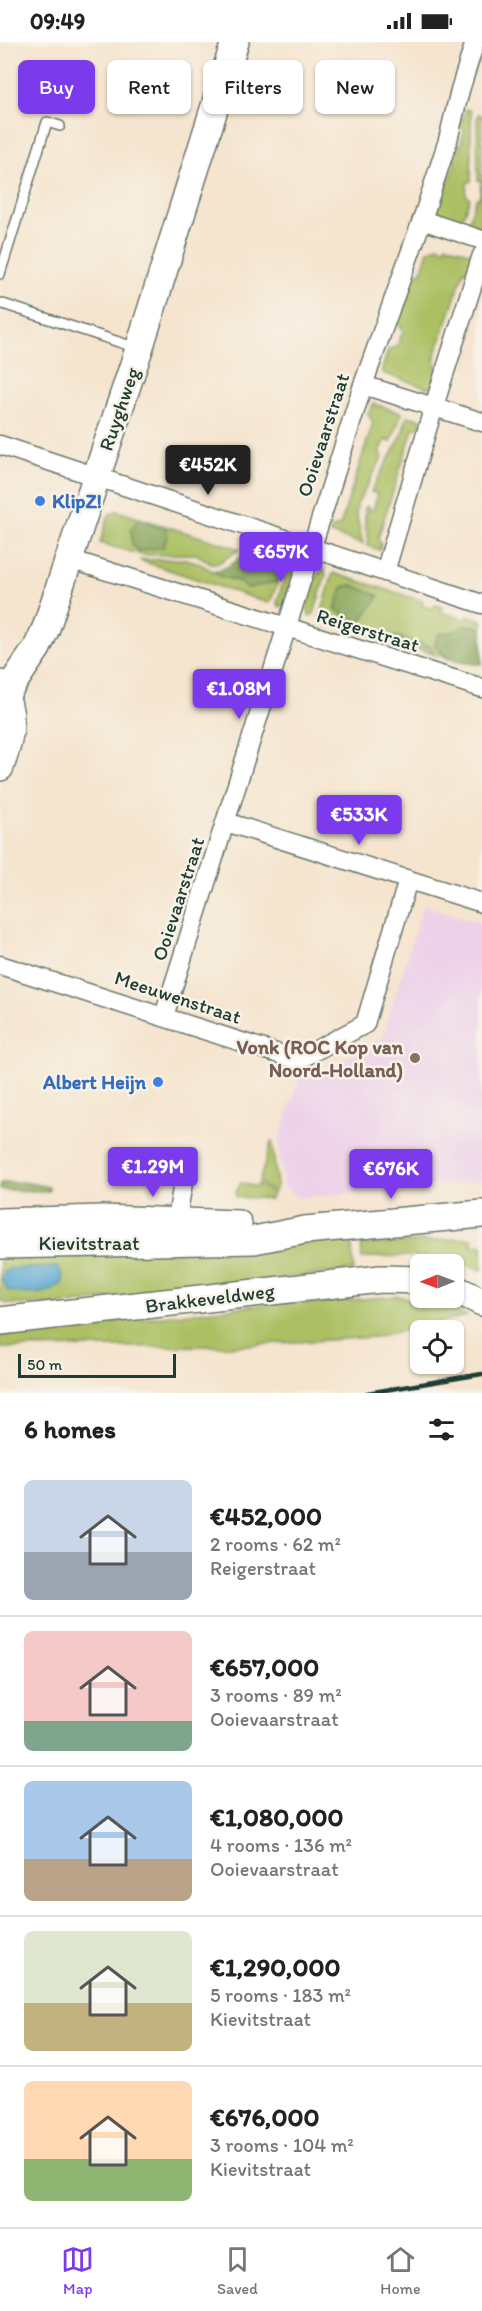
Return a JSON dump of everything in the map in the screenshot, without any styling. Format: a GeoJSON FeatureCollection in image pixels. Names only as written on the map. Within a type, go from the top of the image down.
{"type":"FeatureCollection","features":[{"type":"Feature","properties":{"kind":"street","name":"Ruyghweg"},"geometry":{"type":"LineString","coordinates":[[0,767],[12,728],[10,712],[2,692],[37,648],[139,349],[236,42]]}},
{"type":"Feature","properties":{"kind":"street","name":"Ooievaarstraat"},"geometry":{"type":"LineString","coordinates":[[164,1016],[287,628],[310,548],[363,385],[422,220],[448,140],[460,90],[475,44]]}},
{"type":"Feature","properties":{"kind":"street"},"geometry":{"type":"LineString","coordinates":[[422,220],[482,240]]}},
{"type":"Feature","properties":{"kind":"street"},"geometry":{"type":"LineString","coordinates":[[385,572],[482,255]]}},
{"type":"Feature","properties":{"kind":"street"},"geometry":{"type":"LineString","coordinates":[[363,385],[482,422]]}},
{"type":"Feature","properties":{"kind":"street"},"geometry":{"type":"LineString","coordinates":[[0,445],[482,604]]}},
{"type":"Feature","properties":{"kind":"street","name":"Reigerstraat"},"geometry":{"type":"LineString","coordinates":[[69,559],[482,688]]}},
{"type":"Feature","properties":{"kind":"street"},"geometry":{"type":"LineString","coordinates":[[226,822],[482,903]]}},
{"type":"Feature","properties":{"kind":"street","name":"Meeuwenstraat"},"geometry":{"type":"LineString","coordinates":[[0,965],[298,1060],[365,1024],[408,880]]}},
{"type":"Feature","properties":{"kind":"street"},"geometry":{"type":"LineString","coordinates":[[179,1223],[183,1183]]}},
{"type":"Feature","properties":{"kind":"street","name":"Kievitstraat"},"geometry":{"type":"LineString","coordinates":[[0,1222],[102,1219],[305,1230],[482,1214]]}},
{"type":"Feature","properties":{"kind":"street","name":"Kievitstraat"},"geometry":{"type":"LineString","coordinates":[[0,1245],[179,1223]]}},
{"type":"Feature","properties":{"kind":"street","name":"Brakkeveldweg"},"geometry":{"type":"LineString","coordinates":[[0,1322],[381,1279],[410,1280]]}},
{"type":"Feature","properties":{"kind":"street"},"geometry":{"type":"LineString","coordinates":[[464,1293],[482,1302]]}},
{"type":"Feature","properties":{"kind":"lane"},"geometry":{"type":"LineString","coordinates":[[0,274],[47,122],[60,126]]}},
{"type":"Feature","properties":{"kind":"lane"},"geometry":{"type":"LineString","coordinates":[[0,303],[139,349]]}},
{"type":"Feature","properties":{"kind":"shaded area","name":"Vonk (ROC Kop van Noord-Holland)"},"geometry":{"type":"Polygon","coordinates":[[[423,905],[482,924],[482,1181],[299,1198],[283,1186],[278,1143],[300,1077],[310,1079],[382,1039],[423,905]]]}},
{"type":"Feature","properties":{"kind":"green space"},"geometry":{"type":"Polygon","coordinates":[[[466,109],[471,111],[471,181],[467,183],[466,195],[470,198],[461,221],[433,211],[442,181],[450,178],[455,161],[450,156],[452,151],[459,149],[464,132],[460,124],[466,109]]]}},
{"type":"Feature","properties":{"kind":"green space"},"geometry":{"type":"Polygon","coordinates":[[[478,114],[482,115],[482,228],[468,223],[476,199],[480,196],[478,114]]]}},
{"type":"Feature","properties":{"kind":"green space"},"geometry":{"type":"Polygon","coordinates":[[[446,245],[472,253],[473,267],[464,271],[434,359],[439,372],[432,387],[428,388],[382,373],[382,370],[388,350],[398,346],[403,330],[397,322],[413,274],[421,273],[428,251],[438,246],[445,249],[446,245]]]}},
{"type":"Feature","properties":{"kind":"green space"},"geometry":{"type":"Polygon","coordinates":[[[374,404],[402,413],[391,442],[386,440],[379,453],[383,456],[357,504],[356,513],[363,544],[330,534],[332,528],[340,526],[373,423],[368,413],[374,404]]]}},
{"type":"Feature","properties":{"kind":"green space"},"geometry":{"type":"Polygon","coordinates":[[[407,416],[421,419],[421,426],[413,429],[378,538],[381,545],[380,550],[367,546],[369,540],[365,527],[365,507],[368,507],[369,511],[373,509],[377,497],[376,492],[371,491],[402,435],[407,416]]]}},
{"type":"Feature","properties":{"kind":"green space"},"geometry":{"type":"Polygon","coordinates":[[[117,511],[240,549],[217,564],[196,554],[142,555],[100,543],[109,515],[117,511]],[[144,520],[139,551],[163,547],[167,537],[166,529],[151,525],[144,520]]]}},
{"type":"Feature","properties":{"kind":"green space"},"geometry":{"type":"Polygon","coordinates":[[[144,520],[151,525],[167,529],[163,547],[139,551],[132,545],[131,530],[137,521],[144,520]]]}},
{"type":"Feature","properties":{"kind":"green space"},"geometry":{"type":"Polygon","coordinates":[[[247,551],[283,564],[278,581],[249,588],[243,586],[238,580],[222,577],[212,571],[223,569],[247,551]]]}},
{"type":"Feature","properties":{"kind":"green space"},"geometry":{"type":"Polygon","coordinates":[[[185,559],[249,588],[278,581],[271,601],[268,603],[139,560],[185,559]]]}},
{"type":"Feature","properties":{"kind":"green space"},"geometry":{"type":"Polygon","coordinates":[[[293,560],[296,565],[284,604],[280,607],[277,603],[288,563],[293,560]]]}},
{"type":"Feature","properties":{"kind":"green space"},"geometry":{"type":"Polygon","coordinates":[[[324,569],[326,574],[314,614],[309,616],[310,591],[316,578],[324,569]]]}},
{"type":"Feature","properties":{"kind":"green space"},"geometry":{"type":"Polygon","coordinates":[[[333,573],[423,601],[422,606],[433,609],[435,605],[442,607],[441,612],[467,620],[468,616],[482,620],[482,629],[469,626],[438,636],[435,645],[447,658],[432,654],[432,648],[429,646],[396,636],[388,639],[320,618],[333,573]],[[352,585],[343,587],[336,609],[347,616],[364,615],[379,596],[352,585]]]}},
{"type":"Feature","properties":{"kind":"green space"},"geometry":{"type":"Polygon","coordinates":[[[352,585],[379,596],[359,624],[335,609],[343,587],[352,585]]]}},
{"type":"Feature","properties":{"kind":"green space"},"geometry":{"type":"Polygon","coordinates":[[[462,626],[475,626],[482,629],[482,664],[455,661],[439,651],[435,645],[438,635],[456,631],[462,626]]]}},
{"type":"Feature","properties":{"kind":"green space"},"geometry":{"type":"Polygon","coordinates":[[[391,636],[429,646],[432,648],[432,654],[388,639],[391,636]]]}},
{"type":"Feature","properties":{"kind":"green space"},"geometry":{"type":"Polygon","coordinates":[[[272,1140],[277,1186],[274,1192],[259,1182],[272,1140]]]}},
{"type":"Feature","properties":{"kind":"green space"},"geometry":{"type":"Polygon","coordinates":[[[24,1182],[49,1187],[49,1191],[0,1190],[0,1183],[24,1182]]]}},
{"type":"Feature","properties":{"kind":"green space"},"geometry":{"type":"Polygon","coordinates":[[[241,1183],[257,1187],[258,1184],[273,1194],[271,1199],[236,1197],[241,1183]]]}},
{"type":"Feature","properties":{"kind":"green space"},"geometry":{"type":"Polygon","coordinates":[[[351,1236],[354,1270],[57,1305],[8,1304],[0,1301],[0,1253],[351,1236]]]}},
{"type":"Feature","properties":{"kind":"green space"},"geometry":{"type":"Polygon","coordinates":[[[472,1238],[472,1246],[482,1245],[482,1270],[464,1263],[464,1254],[410,1254],[410,1256],[362,1258],[361,1245],[472,1238]]]}},
{"type":"Feature","properties":{"kind":"green space"},"geometry":{"type":"Polygon","coordinates":[[[398,1296],[410,1299],[410,1308],[450,1308],[467,1316],[449,1320],[410,1320],[410,1329],[375,1337],[232,1346],[0,1348],[0,1335],[302,1300],[304,1304],[398,1296]]]}},
{"type":"Feature","properties":{"kind":"water"},"geometry":{"type":"Polygon","coordinates":[[[57,1267],[62,1274],[63,1282],[58,1287],[45,1292],[30,1294],[8,1291],[2,1280],[8,1269],[57,1267]]]}},
{"type":"Feature","properties":{"kind":"railway"},"geometry":{"type":"LineString","coordinates":[[367,1393],[482,1374]]}},
{"type":"Feature","properties":{"kind":"place","name":"KlipZ!"},"geometry":{"type":"Point","coordinates":[40,501]}},
{"type":"Feature","properties":{"kind":"place","name":"Vonk (ROC Kop van Noord-Holland)"},"geometry":{"type":"Point","coordinates":[415,1058]}},
{"type":"Feature","properties":{"kind":"place","name":"Albert Heijn"},"geometry":{"type":"Point","coordinates":[158,1082]}}]}
